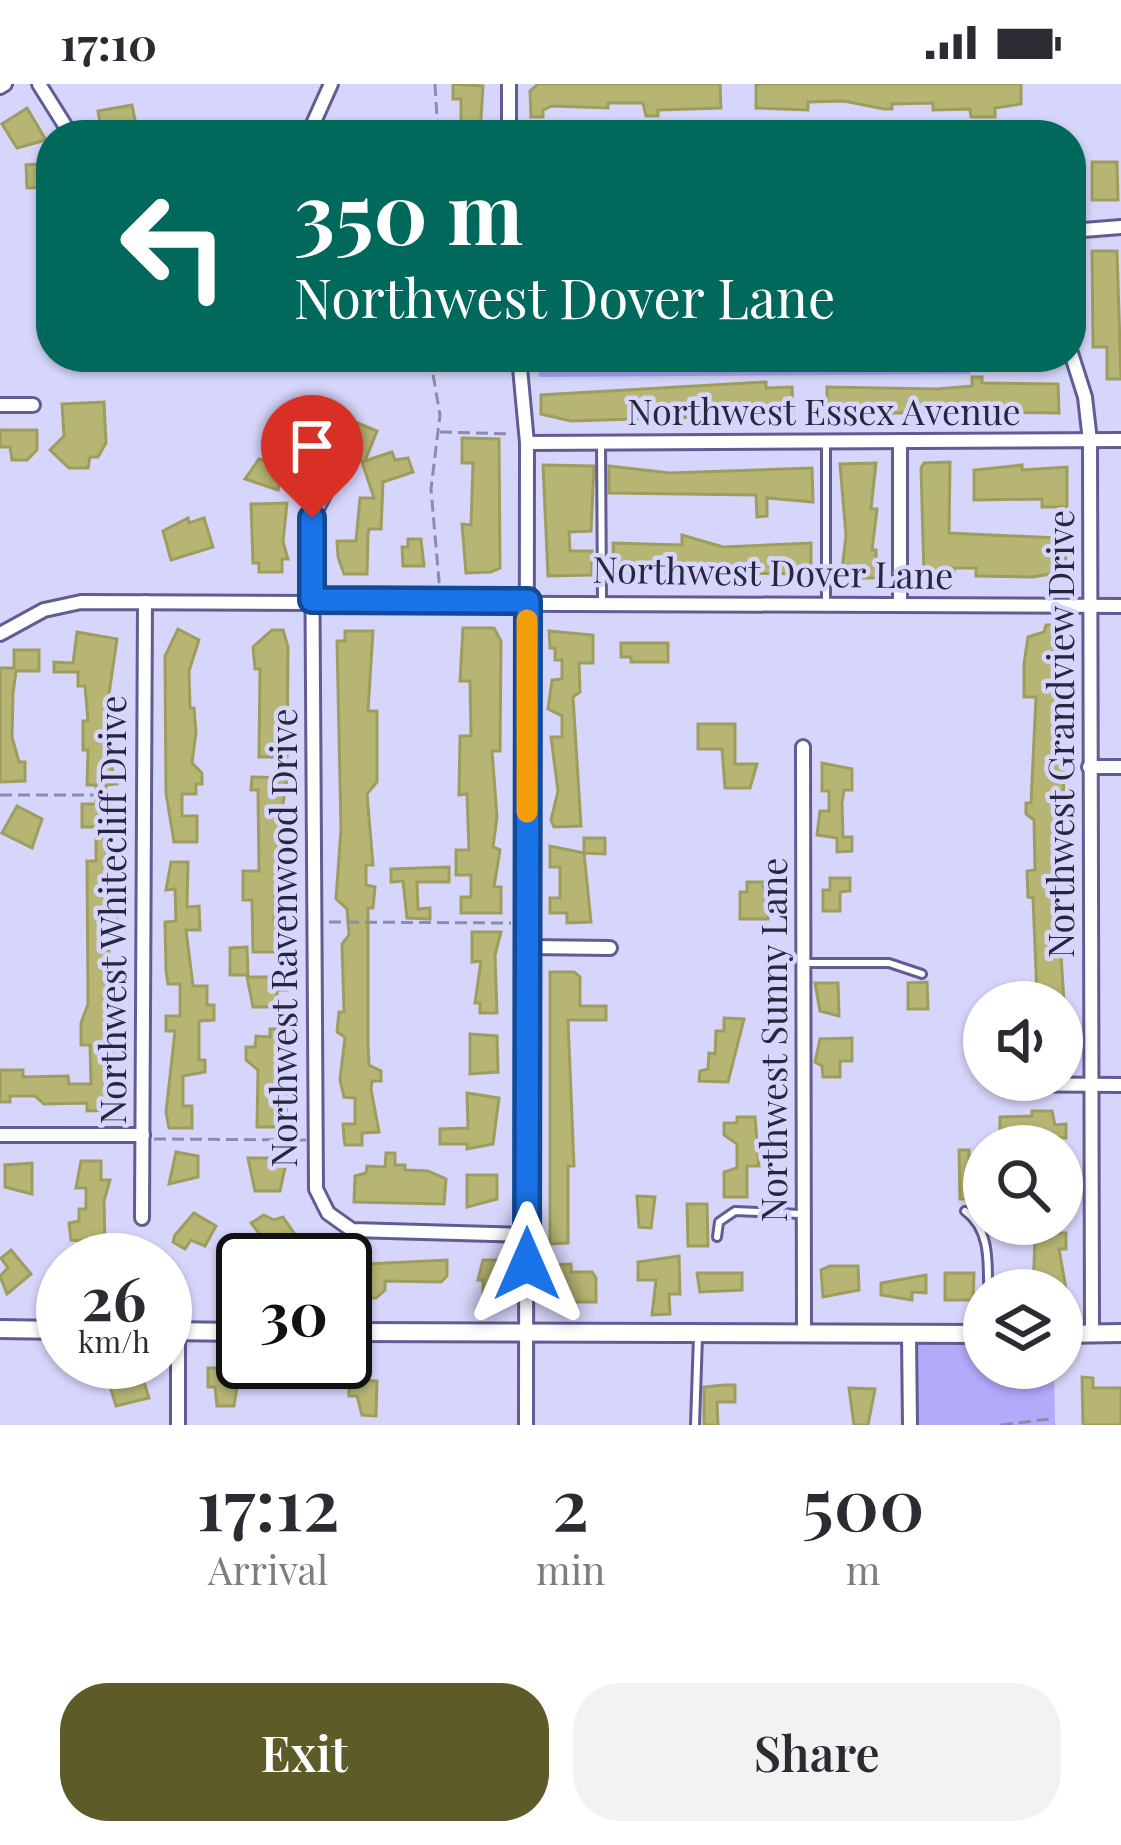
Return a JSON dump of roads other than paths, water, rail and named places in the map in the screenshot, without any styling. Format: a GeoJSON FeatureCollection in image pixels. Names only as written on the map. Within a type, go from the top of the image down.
{"type":"FeatureCollection","features":[{"type":"Feature","properties":{"kind":"main road"},"geometry":{"type":"LineString","coordinates":[[0,1329],[36,1330]]}},
{"type":"Feature","properties":{"kind":"main road"},"geometry":{"type":"LineString","coordinates":[[372,1332],[963,1334]]}},
{"type":"Feature","properties":{"kind":"main road"},"geometry":{"type":"LineString","coordinates":[[1083,1334],[1121,1334]]}},
{"type":"Feature","properties":{"kind":"street"},"geometry":{"type":"LineString","coordinates":[[38,84],[61,120]]}},
{"type":"Feature","properties":{"kind":"street"},"geometry":{"type":"LineString","coordinates":[[315,120],[331,84]]}},
{"type":"Feature","properties":{"kind":"street"},"geometry":{"type":"LineString","coordinates":[[509,84],[509,120]]}},
{"type":"Feature","properties":{"kind":"street"},"geometry":{"type":"LineString","coordinates":[[1086,229],[1121,227]]}},
{"type":"Feature","properties":{"kind":"street"},"geometry":{"type":"LineString","coordinates":[[520,372],[527,438],[528,601],[526,1425]]}},
{"type":"Feature","properties":{"kind":"street","name":"Northwest Grandview Drive"},"geometry":{"type":"LineString","coordinates":[[1077,372],[1090,440],[1092,1334]]}},
{"type":"Feature","properties":{"kind":"street"},"geometry":{"type":"LineString","coordinates":[[0,405],[33,405]]}},
{"type":"Feature","properties":{"kind":"street","name":"Northwest Essex Avenue"},"geometry":{"type":"LineString","coordinates":[[527,438],[602,443],[1121,440]]}},
{"type":"Feature","properties":{"kind":"street"},"geometry":{"type":"LineString","coordinates":[[900,441],[900,605]]}},
{"type":"Feature","properties":{"kind":"street","name":"Northwest Ravenwood Drive"},"geometry":{"type":"LineString","coordinates":[[325,493],[312,518],[314,1140],[321,1202],[352,1230],[526,1234]]}},
{"type":"Feature","properties":{"kind":"street","name":"Northwest Dover Lane"},"geometry":{"type":"LineString","coordinates":[[0,634],[66,604],[145,602],[602,600],[1121,606]]}},
{"type":"Feature","properties":{"kind":"street","name":"Northwest Whitecliff Drive"},"geometry":{"type":"LineString","coordinates":[[142,1218],[145,602]]}},
{"type":"Feature","properties":{"kind":"street","name":"Northwest Sunny Lane"},"geometry":{"type":"LineString","coordinates":[[803,747],[804,1333]]}},
{"type":"Feature","properties":{"kind":"street"},"geometry":{"type":"LineString","coordinates":[[1089,767],[1121,767]]}},
{"type":"Feature","properties":{"kind":"street"},"geometry":{"type":"LineString","coordinates":[[528,947],[610,948]]}},
{"type":"Feature","properties":{"kind":"street"},"geometry":{"type":"LineString","coordinates":[[1083,1084],[1121,1085]]}},
{"type":"Feature","properties":{"kind":"street"},"geometry":{"type":"LineString","coordinates":[[0,1135],[143,1137]]}},
{"type":"Feature","properties":{"kind":"street"},"geometry":{"type":"LineString","coordinates":[[909,1334],[910,1425]]}},
{"type":"Feature","properties":{"kind":"street"},"geometry":{"type":"LineString","coordinates":[[175,1389],[178,1425]]}},
{"type":"Feature","properties":{"kind":"lane"},"geometry":{"type":"LineString","coordinates":[[826,442],[826,604]]}},
{"type":"Feature","properties":{"kind":"lane"},"geometry":{"type":"LineString","coordinates":[[602,443],[602,600]]}},
{"type":"Feature","properties":{"kind":"lane"},"geometry":{"type":"LineString","coordinates":[[805,963],[889,963],[922,974]]}},
{"type":"Feature","properties":{"kind":"lane"},"geometry":{"type":"LineString","coordinates":[[716,1237],[719,1222],[735,1210],[805,1214]]}},
{"type":"Feature","properties":{"kind":"lane"},"geometry":{"type":"LineString","coordinates":[[695,1425],[698,1333]]}}]}
